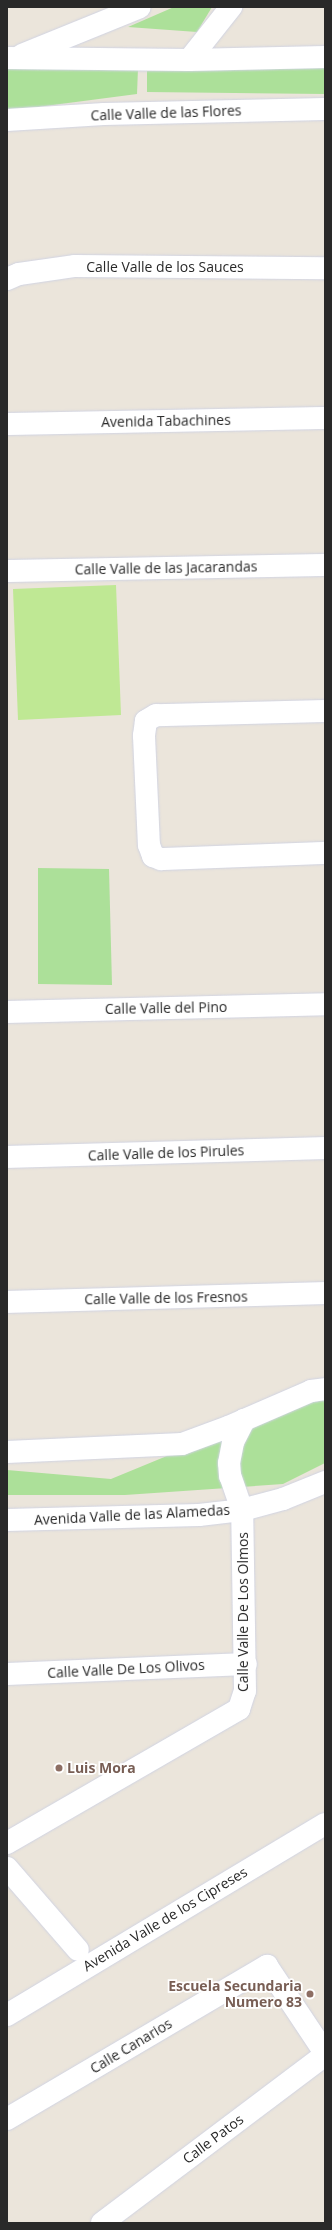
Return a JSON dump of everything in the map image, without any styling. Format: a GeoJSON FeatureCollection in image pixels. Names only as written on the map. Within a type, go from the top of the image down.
{"type":"FeatureCollection","features":[{"type":"Feature","properties":{"kind":"street"},"geometry":{"type":"LineString","coordinates":[[10,58],[140,7]]}},
{"type":"Feature","properties":{"kind":"street"},"geometry":{"type":"LineString","coordinates":[[189,60],[231,7]]}},
{"type":"Feature","properties":{"kind":"street"},"geometry":{"type":"LineString","coordinates":[[10,58],[189,60],[325,57]]}},
{"type":"Feature","properties":{"kind":"street","name":"Calle Valle de las Flores"},"geometry":{"type":"LineString","coordinates":[[7,120],[104,114],[325,109]]}},
{"type":"Feature","properties":{"kind":"street","name":"Calle Valle de los Sauces"},"geometry":{"type":"LineString","coordinates":[[7,279],[19,274],[75,266],[325,268]]}},
{"type":"Feature","properties":{"kind":"street","name":"Avenida Tabachines"},"geometry":{"type":"LineString","coordinates":[[7,424],[325,418]]}},
{"type":"Feature","properties":{"kind":"street","name":"Calle Valle de las Jacarandas"},"geometry":{"type":"LineString","coordinates":[[7,571],[325,565]]}},
{"type":"Feature","properties":{"kind":"street"},"geometry":{"type":"LineString","coordinates":[[325,711],[156,715],[146,721],[144,736],[149,845],[153,856],[162,859],[325,854]]}},
{"type":"Feature","properties":{"kind":"street","name":"Calle Valle del Pino"},"geometry":{"type":"LineString","coordinates":[[7,1012],[325,1004]]}},
{"type":"Feature","properties":{"kind":"street","name":"Calle Valle de los Pirules"},"geometry":{"type":"LineString","coordinates":[[7,1157],[325,1148]]}},
{"type":"Feature","properties":{"kind":"street","name":"Calle Valle de los Fresnos"},"geometry":{"type":"LineString","coordinates":[[7,1302],[325,1294]]}},
{"type":"Feature","properties":{"kind":"street"},"geometry":{"type":"LineString","coordinates":[[7,1452],[182,1444],[244,1420],[311,1391],[325,1389]]}},
{"type":"Feature","properties":{"kind":"street","name":"Calle Valle De Los Olmos"},"geometry":{"type":"LineString","coordinates":[[7,1843],[239,1709],[245,1691],[246,1664],[242,1510],[230,1476],[229,1462],[233,1442],[244,1420]]}},
{"type":"Feature","properties":{"kind":"street","name":"Avenida Valle de las Alamedas"},"geometry":{"type":"LineString","coordinates":[[7,1520],[199,1515],[242,1510],[283,1499],[325,1482]]}},
{"type":"Feature","properties":{"kind":"street","name":"Calle Valle De Los Olivos"},"geometry":{"type":"LineString","coordinates":[[7,1674],[246,1664]]}},
{"type":"Feature","properties":{"kind":"street","name":"Avenida Valle de los Cipreses"},"geometry":{"type":"LineString","coordinates":[[7,2015],[325,1824]]}},
{"type":"Feature","properties":{"kind":"street"},"geometry":{"type":"LineString","coordinates":[[7,1868],[78,1950]]}},
{"type":"Feature","properties":{"kind":"street","name":"Calle Canarios"},"geometry":{"type":"LineString","coordinates":[[7,2119],[267,1966],[325,2054]]}},
{"type":"Feature","properties":{"kind":"street","name":"Calle Patos"},"geometry":{"type":"LineString","coordinates":[[102,2223],[325,2054]]}},
{"type":"Feature","properties":{"kind":"green space"},"geometry":{"type":"Polygon","coordinates":[[[174,7],[212,7],[197,32],[128,27],[174,7]]]}},
{"type":"Feature","properties":{"kind":"green space"},"geometry":{"type":"Polygon","coordinates":[[[325,64],[325,94],[147,92],[147,71],[325,64]]]}},
{"type":"Feature","properties":{"kind":"green space"},"geometry":{"type":"Polygon","coordinates":[[[138,68],[137,94],[7,111],[7,69],[138,68]]]}},
{"type":"Feature","properties":{"kind":"green space"},"geometry":{"type":"Polygon","coordinates":[[[116,585],[121,715],[18,720],[13,589],[116,585]]]}},
{"type":"Feature","properties":{"kind":"green space"},"geometry":{"type":"Polygon","coordinates":[[[38,868],[109,869],[112,985],[38,984],[38,868]]]}},
{"type":"Feature","properties":{"kind":"green space"},"geometry":{"type":"Polygon","coordinates":[[[325,1400],[325,1463],[283,1484],[125,1495],[7,1495],[7,1470],[111,1479],[288,1406],[325,1400]]]}},
{"type":"Feature","properties":{"kind":"place","name":"Luis Mora"},"geometry":{"type":"Point","coordinates":[59,1768]}},
{"type":"Feature","properties":{"kind":"place","name":"Escuela Secundaria Numero 83"},"geometry":{"type":"Point","coordinates":[310,1994]}}]}
